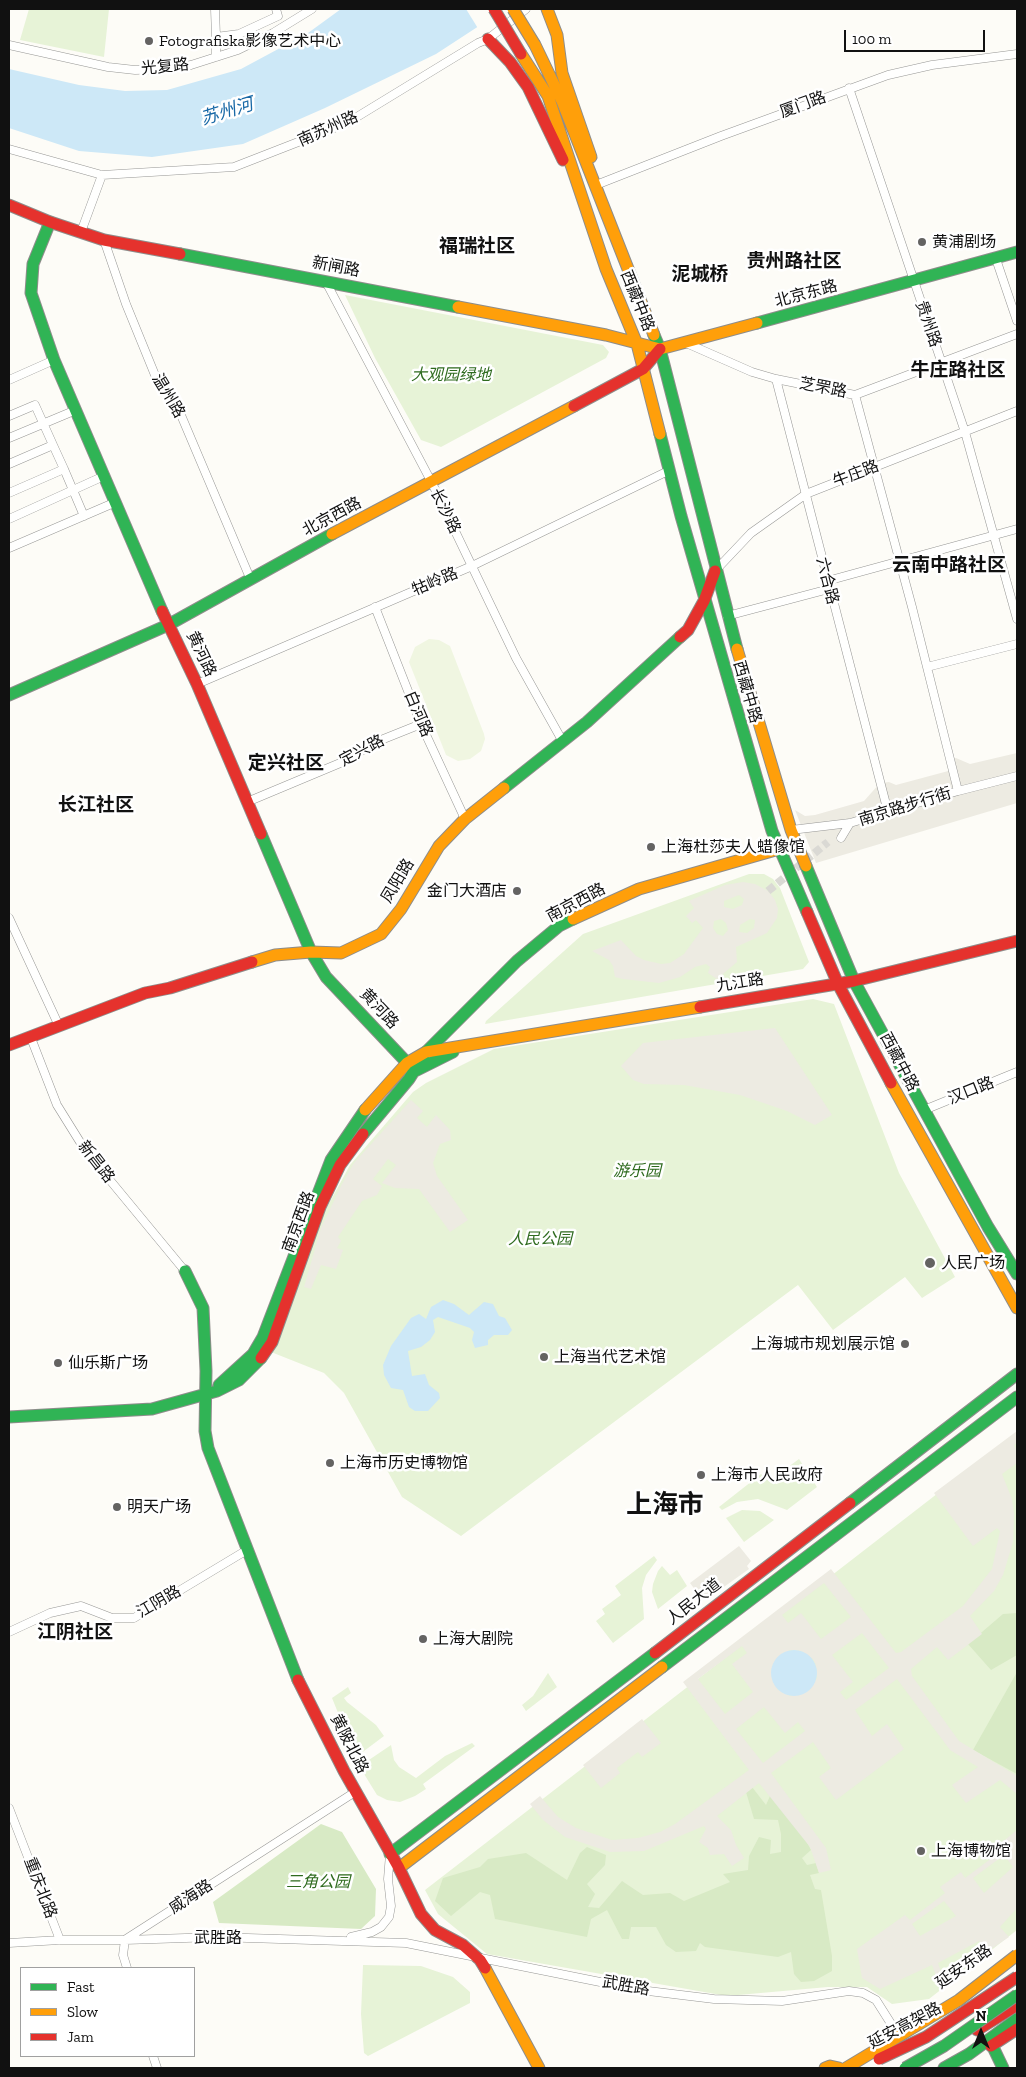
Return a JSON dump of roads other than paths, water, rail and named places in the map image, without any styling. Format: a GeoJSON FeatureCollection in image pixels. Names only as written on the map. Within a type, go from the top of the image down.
{"type":"FeatureCollection","features":[{"type":"Feature","properties":{"kind":"main road","name":"西藏中路"},"geometry":{"type":"LineString","coordinates":[[494,9],[548,96],[606,269],[637,344],[668,471],[704,601],[769,822],[779,849],[838,984],[902,1104],[1017,1308]]}},
{"type":"Feature","properties":{"kind":"main road","name":"西藏中路"},"geometry":{"type":"LineString","coordinates":[[513,9],[535,45],[562,101],[660,350],[727,616],[791,830],[854,981],[988,1227],[1017,1274]]}},
{"type":"Feature","properties":{"kind":"main road"},"geometry":{"type":"LineString","coordinates":[[547,9],[557,35],[562,73],[591,152],[594,181]]}},
{"type":"Feature","properties":{"kind":"main road"},"geometry":{"type":"LineString","coordinates":[[488,39],[510,62],[528,87],[587,214]]}},
{"type":"Feature","properties":{"kind":"main road","name":"新闸路"},"geometry":{"type":"LineString","coordinates":[[9,205],[50,222],[104,240],[606,335],[660,350]]}},
{"type":"Feature","properties":{"kind":"main road","name":"黄河路"},"geometry":{"type":"LineString","coordinates":[[50,222],[33,264],[31,293],[54,360],[168,624],[197,684],[311,952],[326,977],[411,1067]]}},
{"type":"Feature","properties":{"kind":"main road","name":"北京东路"},"geometry":{"type":"LineString","coordinates":[[660,350],[914,282],[1017,252]]}},
{"type":"Feature","properties":{"kind":"main road","name":"北京西路"},"geometry":{"type":"LineString","coordinates":[[9,696],[168,624],[250,578],[432,483],[643,369],[660,350]]}},
{"type":"Feature","properties":{"kind":"main road","name":"凤阳路"},"geometry":{"type":"LineString","coordinates":[[9,1046],[145,994],[275,955],[311,952],[341,953],[381,934],[402,910],[439,846],[465,819],[588,722],[688,630],[704,601],[715,571]]}},
{"type":"Feature","properties":{"kind":"main road","name":"南京西路"},"geometry":{"type":"LineString","coordinates":[[9,1417],[152,1409],[205,1394],[239,1380],[251,1370],[266,1352],[282,1314],[320,1207],[336,1174],[411,1067],[517,961],[559,926],[640,889],[779,849]]}},
{"type":"Feature","properties":{"kind":"main road","name":"九江路"},"geometry":{"type":"LineString","coordinates":[[426,1052],[854,981],[1017,940]]}},
{"type":"Feature","properties":{"kind":"main road","name":"九江路"},"geometry":{"type":"LineString","coordinates":[[411,1067],[466,1046]]}},
{"type":"Feature","properties":{"kind":"main road","name":"黄陂北路"},"geometry":{"type":"LineString","coordinates":[[185,1270],[200,1298],[202,1308],[206,1358],[205,1431],[208,1448],[292,1669],[355,1792],[398,1868],[421,1914],[435,1930],[463,1945],[480,1960],[539,2068]]}},
{"type":"Feature","properties":{"kind":"main road","name":"人民大道"},"geometry":{"type":"LineString","coordinates":[[390,1854],[1017,1374]]}},
{"type":"Feature","properties":{"kind":"main road","name":"人民大道"},"geometry":{"type":"LineString","coordinates":[[398,1868],[1017,1398]]}},
{"type":"Feature","properties":{"kind":"main road","name":"延安东路"},"geometry":{"type":"LineString","coordinates":[[895,2030],[976,1981],[1017,1949]]}},
{"type":"Feature","properties":{"kind":"main road"},"geometry":{"type":"LineString","coordinates":[[846,2068],[959,2000],[1017,1955]]}},
{"type":"Feature","properties":{"kind":"main road"},"geometry":{"type":"LineString","coordinates":[[976,1981],[1017,1962]]}},
{"type":"Feature","properties":{"kind":"main road","name":"延安东路"},"geometry":{"type":"LineString","coordinates":[[857,2068],[950,2017],[1017,1973]]}},
{"type":"Feature","properties":{"kind":"main road","name":"延安高架路"},"geometry":{"type":"LineString","coordinates":[[857,2068],[926,2037],[1017,1977]]}},
{"type":"Feature","properties":{"kind":"main road","name":"延安高架路"},"geometry":{"type":"LineString","coordinates":[[904,2068],[944,2046],[1017,1995]]}},
{"type":"Feature","properties":{"kind":"main road"},"geometry":{"type":"LineString","coordinates":[[904,2068],[1017,2000]]}},
{"type":"Feature","properties":{"kind":"main road"},"geometry":{"type":"LineString","coordinates":[[944,2046],[972,2033],[1017,2005]]}},
{"type":"Feature","properties":{"kind":"main road"},"geometry":{"type":"LineString","coordinates":[[944,2068],[969,2054],[1017,2019]]}},
{"type":"Feature","properties":{"kind":"main road"},"geometry":{"type":"LineString","coordinates":[[955,2068],[1017,2029]]}},
{"type":"Feature","properties":{"kind":"main road"},"geometry":{"type":"LineString","coordinates":[[890,2051],[895,2030]]}},
{"type":"Feature","properties":{"kind":"main road"},"geometry":{"type":"LineString","coordinates":[[992,2045],[1003,2068]]}},
{"type":"Feature","properties":{"kind":"main road"},"geometry":{"type":"LineString","coordinates":[[825,2068],[830,2066],[839,2068]]}},
{"type":"Feature","properties":{"kind":"street"},"geometry":{"type":"LineString","coordinates":[[216,9],[216,58]]}},
{"type":"Feature","properties":{"kind":"street"},"geometry":{"type":"LineString","coordinates":[[216,37],[239,34],[278,16],[276,9]]}},
{"type":"Feature","properties":{"kind":"street","name":"光复路"},"geometry":{"type":"LineString","coordinates":[[9,45],[108,67],[135,70],[180,67],[216,58],[261,39],[312,9]]}},
{"type":"Feature","properties":{"kind":"street","name":"南苏州路"},"geometry":{"type":"LineString","coordinates":[[9,149],[102,175],[234,167],[347,123],[478,43],[488,39],[526,9]]}},
{"type":"Feature","properties":{"kind":"street","name":"厦门路"},"geometry":{"type":"LineString","coordinates":[[594,181],[849,88],[910,69],[1017,54]]}},
{"type":"Feature","properties":{"kind":"street","name":"贵州路"},"geometry":{"type":"LineString","coordinates":[[849,88],[965,432],[1017,619]]}},
{"type":"Feature","properties":{"kind":"street"},"geometry":{"type":"LineString","coordinates":[[81,232],[102,175]]}},
{"type":"Feature","properties":{"kind":"street","name":"温州路"},"geometry":{"type":"LineString","coordinates":[[104,240],[126,304],[157,380],[178,408],[250,578]]}},
{"type":"Feature","properties":{"kind":"street"},"geometry":{"type":"LineString","coordinates":[[996,259],[1017,321]]}},
{"type":"Feature","properties":{"kind":"street","name":"长沙路"},"geometry":{"type":"LineString","coordinates":[[326,282],[432,483],[516,658],[563,742]]}},
{"type":"Feature","properties":{"kind":"street","name":"芝罘路"},"geometry":{"type":"LineString","coordinates":[[686,343],[725,361],[776,379],[855,395],[1017,334]]}},
{"type":"Feature","properties":{"kind":"street"},"geometry":{"type":"LineString","coordinates":[[9,380],[54,360]]}},
{"type":"Feature","properties":{"kind":"street","name":"六合路"},"geometry":{"type":"LineString","coordinates":[[776,379],[888,812]]}},
{"type":"Feature","properties":{"kind":"street"},"geometry":{"type":"LineString","coordinates":[[855,395],[900,561],[958,791]]}},
{"type":"Feature","properties":{"kind":"street"},"geometry":{"type":"LineString","coordinates":[[9,416],[35,405],[84,516]]}},
{"type":"Feature","properties":{"kind":"street"},"geometry":{"type":"LineString","coordinates":[[9,438],[76,410]]}},
{"type":"Feature","properties":{"kind":"street","name":"牛庄路"},"geometry":{"type":"LineString","coordinates":[[715,571],[751,533],[806,494],[1017,411]]}},
{"type":"Feature","properties":{"kind":"street"},"geometry":{"type":"LineString","coordinates":[[9,464],[53,445]]}},
{"type":"Feature","properties":{"kind":"street"},"geometry":{"type":"LineString","coordinates":[[9,493],[64,469]]}},
{"type":"Feature","properties":{"kind":"street","name":"牯岭路"},"geometry":{"type":"LineString","coordinates":[[197,684],[472,566],[668,471]]}},
{"type":"Feature","properties":{"kind":"street"},"geometry":{"type":"LineString","coordinates":[[9,519],[104,476]]}},
{"type":"Feature","properties":{"kind":"street"},"geometry":{"type":"LineString","coordinates":[[9,548],[116,502]]}},
{"type":"Feature","properties":{"kind":"street"},"geometry":{"type":"LineString","coordinates":[[827,580],[1017,529]]}},
{"type":"Feature","properties":{"kind":"street"},"geometry":{"type":"LineString","coordinates":[[727,616],[829,589]]}},
{"type":"Feature","properties":{"kind":"street","name":"白河路"},"geometry":{"type":"LineString","coordinates":[[375,607],[422,724],[465,819]]}},
{"type":"Feature","properties":{"kind":"street"},"geometry":{"type":"LineString","coordinates":[[927,667],[1017,644]]}},
{"type":"Feature","properties":{"kind":"street","name":"定兴路"},"geometry":{"type":"LineString","coordinates":[[247,802],[345,761],[376,742],[422,724]]}},
{"type":"Feature","properties":{"kind":"street","name":"南京路步行街"},"geometry":{"type":"LineString","coordinates":[[791,830],[850,823],[958,791],[1017,776]]}},
{"type":"Feature","properties":{"kind":"street"},"geometry":{"type":"LineString","coordinates":[[841,838],[850,823]]}},
{"type":"Feature","properties":{"kind":"street"},"geometry":{"type":"LineString","coordinates":[[9,918],[59,1026]]}},
{"type":"Feature","properties":{"kind":"street","name":"新昌路"},"geometry":{"type":"LineString","coordinates":[[31,1038],[57,1105],[85,1150],[185,1270]]}},
{"type":"Feature","properties":{"kind":"street","name":"汉口路"},"geometry":{"type":"LineString","coordinates":[[924,1110],[1017,1072]]}},
{"type":"Feature","properties":{"kind":"street","name":"江阴路"},"geometry":{"type":"LineString","coordinates":[[9,1632],[50,1613],[81,1606],[112,1618],[134,1618],[246,1550]]}},
{"type":"Feature","properties":{"kind":"street","name":"威海路"},"geometry":{"type":"LineString","coordinates":[[125,1940],[355,1792]]}},
{"type":"Feature","properties":{"kind":"street","name":"重庆北路"},"geometry":{"type":"LineString","coordinates":[[9,1808],[60,1940]]}},
{"type":"Feature","properties":{"kind":"street","name":"武胜路"},"geometry":{"type":"LineString","coordinates":[[341,1940],[372,1932],[381,1927],[388,1917],[391,1906],[388,1879],[390,1854]]}},
{"type":"Feature","properties":{"kind":"street","name":"武胜路"},"geometry":{"type":"LineString","coordinates":[[125,1940],[216,1937],[414,1944],[437,1948],[480,1960],[640,1990],[714,1999],[782,2001],[849,1991],[870,1994],[876,2000],[895,2030]]}},
{"type":"Feature","properties":{"kind":"street"},"geometry":{"type":"LineString","coordinates":[[9,1944],[60,1940],[125,1940],[123,1955],[127,1967]]}},
{"type":"Feature","properties":{"kind":"water","name":"苏州河"},"geometry":{"type":"Polygon","coordinates":[[[341,9],[505,9],[436,54],[325,108],[243,144],[152,157],[79,151],[9,128],[9,69],[79,85],[125,91],[167,90],[241,69],[308,33],[341,9]]]}},
{"type":"Feature","properties":{"kind":"water"},"geometry":{"type":"Polygon","coordinates":[[[443,1300],[454,1304],[469,1315],[484,1302],[493,1304],[499,1316],[505,1318],[512,1330],[508,1335],[494,1335],[488,1340],[488,1345],[475,1348],[472,1340],[474,1332],[470,1328],[438,1317],[433,1320],[435,1332],[430,1340],[421,1347],[408,1351],[412,1376],[425,1374],[429,1385],[439,1393],[440,1398],[428,1411],[415,1411],[409,1407],[403,1390],[391,1388],[384,1375],[383,1365],[391,1346],[411,1318],[419,1314],[426,1319],[431,1307],[443,1300]]]}},
{"type":"Feature","properties":{"kind":"water"},"geometry":{"type":"Polygon","coordinates":[[[789,1650],[799,1650],[813,1660],[817,1673],[813,1686],[807,1692],[799,1696],[789,1696],[775,1686],[771,1678],[771,1668],[781,1654],[789,1650]]]}},
{"type":"Feature","properties":{"kind":"tunnel"},"geometry":{"type":"LineString","coordinates":[[768,891],[828,842]]}},
{"type":"Feature","properties":{"kind":"place","name":"Fotografiska影像艺术中心"},"geometry":{"type":"Point","coordinates":[149,41]}},
{"type":"Feature","properties":{"kind":"place","name":"黄浦剧场"},"geometry":{"type":"Point","coordinates":[922,242]}},
{"type":"Feature","properties":{"kind":"place","name":"上海杜莎夫人蜡像馆"},"geometry":{"type":"Point","coordinates":[651,847]}},
{"type":"Feature","properties":{"kind":"place","name":"金门大酒店"},"geometry":{"type":"Point","coordinates":[517,891]}},
{"type":"Feature","properties":{"kind":"place","name":"人民广场"},"geometry":{"type":"Point","coordinates":[930,1263]}},
{"type":"Feature","properties":{"kind":"place","name":"上海城市规划展示馆"},"geometry":{"type":"Point","coordinates":[905,1344]}},
{"type":"Feature","properties":{"kind":"place","name":"上海当代艺术馆"},"geometry":{"type":"Point","coordinates":[544,1357]}},
{"type":"Feature","properties":{"kind":"place","name":"仙乐斯广场"},"geometry":{"type":"Point","coordinates":[58,1363]}},
{"type":"Feature","properties":{"kind":"place","name":"上海市历史博物馆"},"geometry":{"type":"Point","coordinates":[330,1463]}},
{"type":"Feature","properties":{"kind":"place","name":"上海市人民政府"},"geometry":{"type":"Point","coordinates":[701,1475]}},
{"type":"Feature","properties":{"kind":"place","name":"明天广场"},"geometry":{"type":"Point","coordinates":[117,1507]}},
{"type":"Feature","properties":{"kind":"place","name":"上海大剧院"},"geometry":{"type":"Point","coordinates":[423,1639]}},
{"type":"Feature","properties":{"kind":"place","name":"上海博物馆"},"geometry":{"type":"Point","coordinates":[921,1851]}},
{"type":"Feature","properties":{"kind":"district","name":"福瑞社区"},"geometry":{"type":"Point","coordinates":[477,247]}},
{"type":"Feature","properties":{"kind":"district","name":"贵州路社区"},"geometry":{"type":"Point","coordinates":[794,262]}},
{"type":"Feature","properties":{"kind":"district","name":"泥城桥"},"geometry":{"type":"Point","coordinates":[700,275]}},
{"type":"Feature","properties":{"kind":"district","name":"牛庄路社区"},"geometry":{"type":"Point","coordinates":[958,371]}},
{"type":"Feature","properties":{"kind":"district","name":"云南中路社区"},"geometry":{"type":"Point","coordinates":[949,566]}},
{"type":"Feature","properties":{"kind":"district","name":"定兴社区"},"geometry":{"type":"Point","coordinates":[286,764]}},
{"type":"Feature","properties":{"kind":"district","name":"长江社区"},"geometry":{"type":"Point","coordinates":[96,806]}},
{"type":"Feature","properties":{"kind":"district","name":"上海市"},"geometry":{"type":"Point","coordinates":[665,1506]}},
{"type":"Feature","properties":{"kind":"district","name":"江阴社区"},"geometry":{"type":"Point","coordinates":[75,1633]}},
{"type":"Feature","properties":{"kind":"park label","name":"大观园绿地"},"geometry":{"type":"Point","coordinates":[451,375]}},
{"type":"Feature","properties":{"kind":"park label","name":"游乐园"},"geometry":{"type":"Point","coordinates":[637,1171]}},
{"type":"Feature","properties":{"kind":"park label","name":"人民公园"},"geometry":{"type":"Point","coordinates":[540,1239]}},
{"type":"Feature","properties":{"kind":"park label","name":"三角公园"},"geometry":{"type":"Point","coordinates":[318,1882]}}]}
